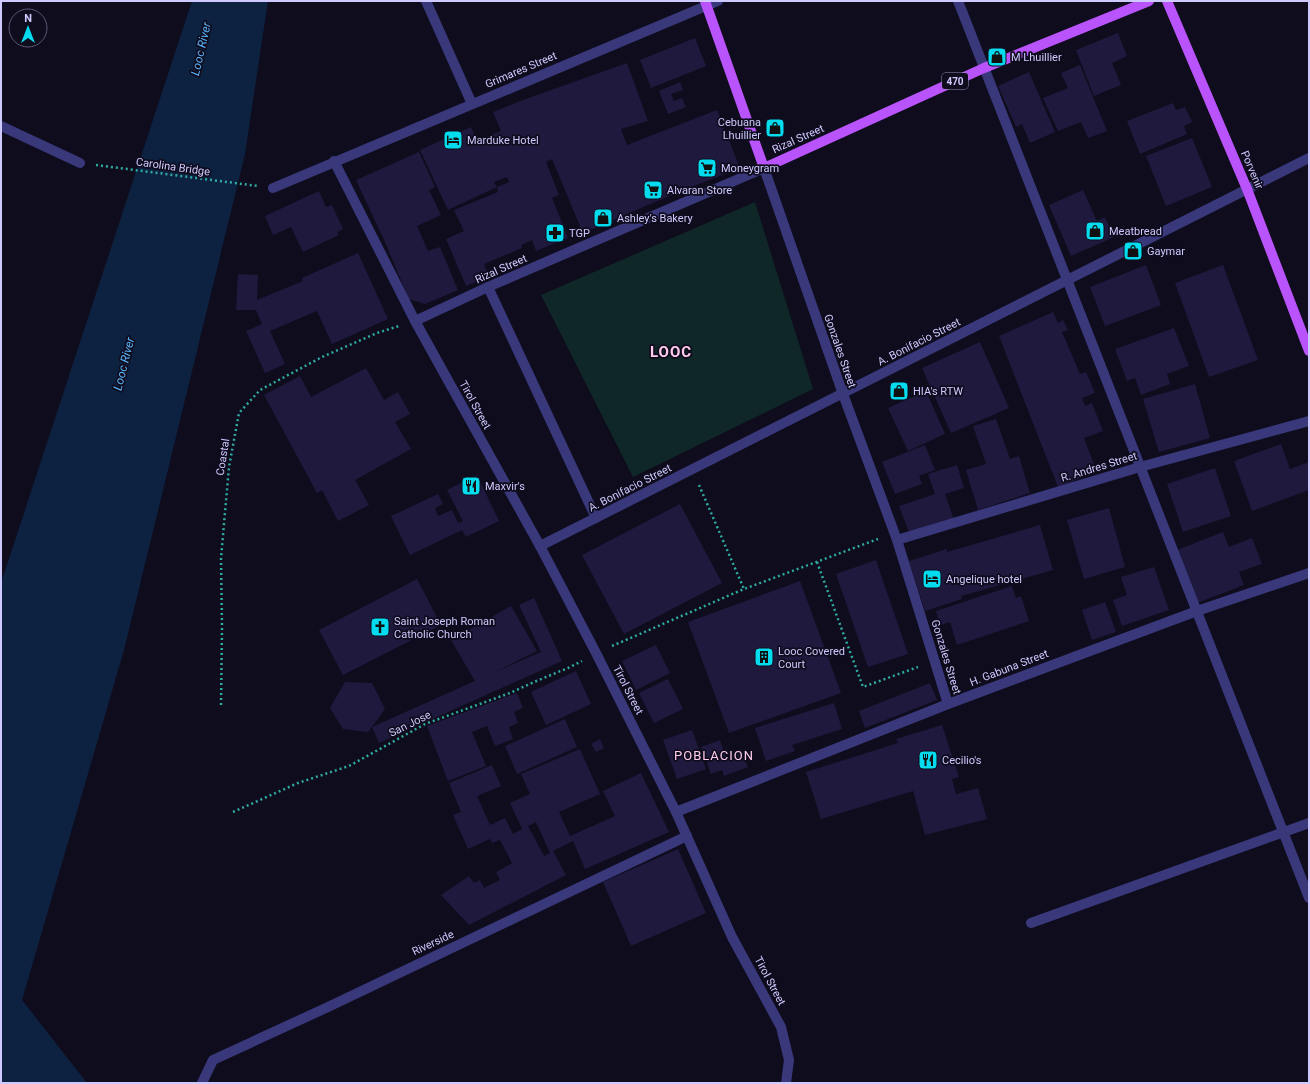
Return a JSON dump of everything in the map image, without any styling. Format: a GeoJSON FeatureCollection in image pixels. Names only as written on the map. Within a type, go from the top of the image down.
{"type":"FeatureCollection","features":[{"type":"Feature","properties":{"kind":"main road","name":"Rizal Street"},"geometry":{"type":"LineString","coordinates":[[764,168],[984,68],[1149,1]]}},
{"type":"Feature","properties":{"kind":"main road","name":"Porvenir"},"geometry":{"type":"LineString","coordinates":[[1167,1],[1248,189],[1309,351]]}},
{"type":"Feature","properties":{"kind":"main road","name":"Gonzales Street"},"geometry":{"type":"LineString","coordinates":[[705,3],[764,168]]}},
{"type":"Feature","properties":{"kind":"street"},"geometry":{"type":"LineString","coordinates":[[426,1],[472,104]]}},
{"type":"Feature","properties":{"kind":"street","name":"Grimares Street"},"geometry":{"type":"LineString","coordinates":[[273,188],[705,3],[718,1]]}},
{"type":"Feature","properties":{"kind":"street"},"geometry":{"type":"LineString","coordinates":[[958,1],[1309,898]]}},
{"type":"Feature","properties":{"kind":"street"},"geometry":{"type":"LineString","coordinates":[[1,126],[80,163]]}},
{"type":"Feature","properties":{"kind":"street","name":"A. Bonifacio Street"},"geometry":{"type":"LineString","coordinates":[[540,546],[1309,158]]}},
{"type":"Feature","properties":{"kind":"street","name":"Tirol Street"},"geometry":{"type":"LineString","coordinates":[[334,161],[415,321],[540,546],[676,812],[732,937],[781,1027],[789,1060],[786,1083]]}},
{"type":"Feature","properties":{"kind":"street","name":"Rizal Street"},"geometry":{"type":"LineString","coordinates":[[415,321],[488,287],[764,168]]}},
{"type":"Feature","properties":{"kind":"street","name":"Gonzales Street"},"geometry":{"type":"LineString","coordinates":[[764,168],[842,394],[896,537],[948,704]]}},
{"type":"Feature","properties":{"kind":"street"},"geometry":{"type":"LineString","coordinates":[[488,287],[596,518]]}},
{"type":"Feature","properties":{"kind":"street","name":"R. Andres Street"},"geometry":{"type":"LineString","coordinates":[[896,537],[1140,467],[1309,421]]}},
{"type":"Feature","properties":{"kind":"street","name":"H. Gabuna Street"},"geometry":{"type":"LineString","coordinates":[[676,812],[948,704],[1197,611],[1309,573]]}},
{"type":"Feature","properties":{"kind":"street"},"geometry":{"type":"LineString","coordinates":[[1031,923],[1309,823]]}},
{"type":"Feature","properties":{"kind":"street","name":"Riverside"},"geometry":{"type":"LineString","coordinates":[[202,1083],[213,1060],[328,1007],[687,836]]}},
{"type":"Feature","properties":{"kind":"path","name":"Carolina Bridge"},"geometry":{"type":"LineString","coordinates":[[117,167],[273,188]]}},
{"type":"Feature","properties":{"kind":"path","name":"Coastal"},"geometry":{"type":"LineString","coordinates":[[221,705],[221,558],[229,466],[239,413],[260,390],[322,357],[377,333],[415,321]]}},
{"type":"Feature","properties":{"kind":"path"},"geometry":{"type":"LineString","coordinates":[[692,470],[744,590]]}},
{"type":"Feature","properties":{"kind":"path","name":"San Jose"},"geometry":{"type":"LineString","coordinates":[[233,812],[298,783],[349,766],[425,724],[510,693],[568,668],[596,653],[744,590],[816,562],[896,537]]}},
{"type":"Feature","properties":{"kind":"path"},"geometry":{"type":"LineString","coordinates":[[816,562],[863,687],[935,661]]}},
{"type":"Feature","properties":{"kind":"green space"},"geometry":{"type":"Polygon","coordinates":[[[755,202],[813,389],[633,477],[541,295],[755,202]]]}},
{"type":"Feature","properties":{"kind":"water","name":"Looc River"},"geometry":{"type":"Polygon","coordinates":[[[192,1],[268,1],[245,154],[124,650],[22,1000],[87,1083],[1,1083],[1,583],[192,1]]]}},
{"type":"Feature","properties":{"kind":"building"},"geometry":{"type":"Polygon","coordinates":[[[1118,33],[1127,56],[1112,63],[1121,85],[1094,96],[1076,50],[1118,33]]]}},
{"type":"Feature","properties":{"kind":"building"},"geometry":{"type":"Polygon","coordinates":[[[695,38],[706,66],[651,88],[640,60],[695,38]]]}},
{"type":"Feature","properties":{"kind":"building"},"geometry":{"type":"Polygon","coordinates":[[[627,63],[648,121],[621,129],[627,145],[717,110],[740,168],[676,193],[583,233],[552,159],[546,162],[559,195],[552,198],[568,238],[536,251],[532,240],[521,245],[522,248],[484,264],[489,276],[466,286],[446,239],[464,231],[454,210],[498,192],[497,187],[448,210],[420,150],[471,127],[477,141],[501,131],[493,112],[627,63]],[[507,177],[494,182],[497,187],[509,182],[507,177]]]}},
{"type":"Feature","properties":{"kind":"building"},"geometry":{"type":"Polygon","coordinates":[[[1080,65],[1107,131],[1088,138],[1081,122],[1058,131],[1043,98],[1068,88],[1061,73],[1080,65]]]}},
{"type":"Feature","properties":{"kind":"building"},"geometry":{"type":"Polygon","coordinates":[[[1029,72],[1055,132],[1030,143],[1022,124],[1016,127],[998,86],[1029,72]]]}},
{"type":"Feature","properties":{"kind":"building"},"geometry":{"type":"Polygon","coordinates":[[[680,82],[683,90],[671,94],[674,101],[682,98],[686,107],[668,114],[659,91],[680,82]]]}},
{"type":"Feature","properties":{"kind":"building"},"geometry":{"type":"Polygon","coordinates":[[[1173,103],[1176,110],[1185,107],[1192,122],[1184,126],[1187,134],[1140,154],[1127,121],[1173,103]]]}},
{"type":"Feature","properties":{"kind":"building"},"geometry":{"type":"Polygon","coordinates":[[[1192,138],[1212,187],[1166,206],[1146,156],[1192,138]]]}},
{"type":"Feature","properties":{"kind":"building"},"geometry":{"type":"Polygon","coordinates":[[[419,152],[435,187],[429,190],[441,215],[417,226],[428,251],[440,247],[458,290],[425,304],[409,299],[356,180],[419,152]]]}},
{"type":"Feature","properties":{"kind":"building"},"geometry":{"type":"Polygon","coordinates":[[[1083,190],[1097,221],[1105,217],[1114,237],[1071,256],[1049,205],[1083,190]]]}},
{"type":"Feature","properties":{"kind":"building"},"geometry":{"type":"Polygon","coordinates":[[[319,191],[326,207],[332,205],[343,229],[337,232],[339,235],[303,252],[291,227],[273,235],[265,216],[319,191]]]}},
{"type":"Feature","properties":{"kind":"building"},"geometry":{"type":"Polygon","coordinates":[[[358,253],[388,319],[332,344],[317,311],[270,331],[285,364],[265,373],[246,331],[262,324],[256,310],[236,310],[238,274],[258,275],[257,300],[303,281],[302,278],[358,253]]]}},
{"type":"Feature","properties":{"kind":"building"},"geometry":{"type":"Polygon","coordinates":[[[1146,265],[1161,305],[1105,326],[1090,287],[1146,265]]]}},
{"type":"Feature","properties":{"kind":"building"},"geometry":{"type":"Polygon","coordinates":[[[1223,265],[1258,360],[1209,377],[1175,283],[1223,265]]]}},
{"type":"Feature","properties":{"kind":"building"},"geometry":{"type":"Polygon","coordinates":[[[1053,312],[1058,323],[1063,320],[1068,330],[1062,332],[1080,374],[1086,372],[1095,393],[1082,398],[1085,406],[1092,403],[1103,431],[1084,438],[1097,472],[1058,487],[999,336],[1053,312]]]}},
{"type":"Feature","properties":{"kind":"building"},"geometry":{"type":"Polygon","coordinates":[[[1174,328],[1189,366],[1167,374],[1170,384],[1141,395],[1135,378],[1127,381],[1115,349],[1174,328]]]}},
{"type":"Feature","properties":{"kind":"building"},"geometry":{"type":"Polygon","coordinates":[[[980,342],[1009,408],[951,433],[922,368],[980,342]]]}},
{"type":"Feature","properties":{"kind":"building"},"geometry":{"type":"Polygon","coordinates":[[[366,368],[384,400],[398,392],[410,414],[395,422],[411,449],[355,480],[369,505],[338,521],[322,490],[317,493],[264,395],[300,376],[311,397],[366,368]]]}},
{"type":"Feature","properties":{"kind":"building"},"geometry":{"type":"Polygon","coordinates":[[[1195,384],[1210,438],[1159,452],[1143,399],[1195,384]]]}},
{"type":"Feature","properties":{"kind":"building"},"geometry":{"type":"Polygon","coordinates":[[[926,391],[945,434],[908,451],[888,408],[926,391]]]}},
{"type":"Feature","properties":{"kind":"building"},"geometry":{"type":"Polygon","coordinates":[[[996,419],[1010,459],[1019,456],[1030,493],[978,510],[966,470],[986,464],[973,426],[996,419]]]}},
{"type":"Feature","properties":{"kind":"building"},"geometry":{"type":"Polygon","coordinates":[[[1281,444],[1290,469],[1309,462],[1309,490],[1252,511],[1234,461],[1281,444]]]}},
{"type":"Feature","properties":{"kind":"building"},"geometry":{"type":"Polygon","coordinates":[[[925,445],[935,470],[919,476],[922,484],[895,494],[882,462],[925,445]]]}},
{"type":"Feature","properties":{"kind":"building"},"geometry":{"type":"Polygon","coordinates":[[[957,465],[964,488],[945,494],[954,520],[910,535],[899,506],[935,494],[928,474],[957,465]]]}},
{"type":"Feature","properties":{"kind":"building"},"geometry":{"type":"Polygon","coordinates":[[[1215,468],[1231,516],[1183,532],[1167,484],[1215,468]]]}},
{"type":"Feature","properties":{"kind":"building"},"geometry":{"type":"Polygon","coordinates":[[[477,475],[499,521],[466,537],[462,530],[410,555],[391,516],[438,494],[443,504],[435,508],[438,516],[452,510],[458,523],[463,521],[447,490],[477,475]]]}},
{"type":"Feature","properties":{"kind":"building"},"geometry":{"type":"Polygon","coordinates":[[[680,504],[722,583],[624,634],[582,555],[680,504]]]}},
{"type":"Feature","properties":{"kind":"building"},"geometry":{"type":"Polygon","coordinates":[[[1109,508],[1125,567],[1084,579],[1067,520],[1109,508]]]}},
{"type":"Feature","properties":{"kind":"building"},"geometry":{"type":"Polygon","coordinates":[[[1040,525],[1053,570],[961,596],[962,599],[925,611],[909,561],[947,549],[947,552],[1040,525]]]}},
{"type":"Feature","properties":{"kind":"building"},"geometry":{"type":"Polygon","coordinates":[[[1223,532],[1229,547],[1252,538],[1262,564],[1239,572],[1244,585],[1197,603],[1177,550],[1223,532]]]}},
{"type":"Feature","properties":{"kind":"building"},"geometry":{"type":"Polygon","coordinates":[[[876,560],[908,654],[868,667],[836,574],[876,560]]]}},
{"type":"Feature","properties":{"kind":"building"},"geometry":{"type":"Polygon","coordinates":[[[1154,567],[1169,610],[1122,626],[1113,600],[1127,595],[1121,577],[1154,567]]]}},
{"type":"Feature","properties":{"kind":"building","name":"Saint Joseph Roman Catholic Church"},"geometry":{"type":"Polygon","coordinates":[[[417,579],[441,625],[343,675],[319,630],[417,579]]]}},
{"type":"Feature","properties":{"kind":"building","name":"Looc Covered Court"},"geometry":{"type":"Polygon","coordinates":[[[800,581],[841,693],[729,733],[688,622],[800,581]]]}},
{"type":"Feature","properties":{"kind":"building"},"geometry":{"type":"Polygon","coordinates":[[[1012,586],[1016,598],[1021,596],[1029,621],[957,645],[950,622],[940,625],[936,611],[1012,586]]]}},
{"type":"Feature","properties":{"kind":"building"},"geometry":{"type":"Polygon","coordinates":[[[534,598],[562,661],[379,743],[372,727],[475,681],[451,640],[511,606],[537,651],[495,672],[541,652],[519,605],[534,598]]]}},
{"type":"Feature","properties":{"kind":"building"},"geometry":{"type":"Polygon","coordinates":[[[1105,602],[1116,632],[1092,640],[1082,610],[1105,602]]]}},
{"type":"Feature","properties":{"kind":"building"},"geometry":{"type":"Polygon","coordinates":[[[656,645],[670,673],[636,690],[622,661],[656,645]]]}},
{"type":"Feature","properties":{"kind":"building"},"geometry":{"type":"Polygon","coordinates":[[[576,671],[591,704],[546,725],[531,692],[576,671]]]}},
{"type":"Feature","properties":{"kind":"building"},"geometry":{"type":"Polygon","coordinates":[[[668,679],[683,709],[654,723],[639,693],[668,679]]]}},
{"type":"Feature","properties":{"kind":"building"},"geometry":{"type":"Polygon","coordinates":[[[345,682],[372,683],[385,709],[368,732],[343,729],[330,708],[345,682]]]}},
{"type":"Feature","properties":{"kind":"building"},"geometry":{"type":"Polygon","coordinates":[[[930,683],[937,700],[865,728],[859,711],[930,683]]]}},
{"type":"Feature","properties":{"kind":"building"},"geometry":{"type":"Polygon","coordinates":[[[517,693],[523,708],[514,712],[518,723],[509,727],[513,739],[495,746],[487,726],[472,732],[486,766],[448,781],[427,726],[517,693]]]}},
{"type":"Feature","properties":{"kind":"building"},"geometry":{"type":"Polygon","coordinates":[[[834,703],[842,729],[792,745],[795,751],[766,761],[755,728],[834,703]]]}},
{"type":"Feature","properties":{"kind":"building"},"geometry":{"type":"Polygon","coordinates":[[[565,719],[577,747],[517,774],[505,746],[565,719]]]}},
{"type":"Feature","properties":{"kind":"building"},"geometry":{"type":"Polygon","coordinates":[[[942,725],[959,777],[952,779],[956,794],[978,788],[987,819],[925,835],[913,791],[821,819],[806,772],[898,743],[896,739],[942,725]]]}},
{"type":"Feature","properties":{"kind":"building"},"geometry":{"type":"Polygon","coordinates":[[[692,730],[706,769],[677,779],[663,740],[692,730]]]}},
{"type":"Feature","properties":{"kind":"building"},"geometry":{"type":"Polygon","coordinates":[[[600,739],[604,748],[596,752],[591,744],[600,739]]]}},
{"type":"Feature","properties":{"kind":"building"},"geometry":{"type":"Polygon","coordinates":[[[720,740],[725,755],[741,749],[748,767],[724,776],[722,770],[711,774],[701,747],[720,740]]]}},
{"type":"Feature","properties":{"kind":"building"},"geometry":{"type":"Polygon","coordinates":[[[580,749],[600,794],[559,812],[570,836],[615,816],[603,791],[641,773],[669,832],[585,869],[573,841],[553,851],[566,875],[469,925],[441,895],[469,876],[474,883],[480,880],[484,888],[500,880],[496,872],[512,863],[500,840],[492,843],[490,839],[468,849],[453,815],[461,812],[449,783],[492,765],[501,786],[477,796],[490,825],[505,818],[513,834],[522,829],[510,803],[530,794],[521,774],[580,749]],[[536,822],[528,826],[544,856],[550,853],[536,822]]]}},
{"type":"Feature","properties":{"kind":"building"},"geometry":{"type":"Polygon","coordinates":[[[678,849],[706,913],[631,946],[603,882],[678,849]]]}},
{"type":"Feature","properties":{"kind":"place","name":"M Lhuillier"},"geometry":{"type":"Point","coordinates":[997,57]}},
{"type":"Feature","properties":{"kind":"place","name":"Cebuana Lhuillier"},"geometry":{"type":"Point","coordinates":[775,128]}},
{"type":"Feature","properties":{"kind":"place","name":"Marduke Hotel"},"geometry":{"type":"Point","coordinates":[453,140]}},
{"type":"Feature","properties":{"kind":"place","name":"Moneygram"},"geometry":{"type":"Point","coordinates":[707,168]}},
{"type":"Feature","properties":{"kind":"place","name":"Alvaran Store"},"geometry":{"type":"Point","coordinates":[653,190]}},
{"type":"Feature","properties":{"kind":"place","name":"Ashley's Bakery"},"geometry":{"type":"Point","coordinates":[603,218]}},
{"type":"Feature","properties":{"kind":"place","name":"Meatbread"},"geometry":{"type":"Point","coordinates":[1095,231]}},
{"type":"Feature","properties":{"kind":"place","name":"TGP"},"geometry":{"type":"Point","coordinates":[555,233]}},
{"type":"Feature","properties":{"kind":"place","name":"Gaymar"},"geometry":{"type":"Point","coordinates":[1133,251]}},
{"type":"Feature","properties":{"kind":"place","name":"HIA's RTW"},"geometry":{"type":"Point","coordinates":[899,391]}},
{"type":"Feature","properties":{"kind":"place","name":"Maxvir's"},"geometry":{"type":"Point","coordinates":[471,486]}},
{"type":"Feature","properties":{"kind":"place","name":"Angelique hotel"},"geometry":{"type":"Point","coordinates":[932,579]}},
{"type":"Feature","properties":{"kind":"place","name":"Saint Joseph Roman Catholic Church"},"geometry":{"type":"Point","coordinates":[380,627]}},
{"type":"Feature","properties":{"kind":"place","name":"Looc Covered Court"},"geometry":{"type":"Point","coordinates":[764,657]}},
{"type":"Feature","properties":{"kind":"place","name":"Cecilio's"},"geometry":{"type":"Point","coordinates":[928,760]}},
{"type":"Feature","properties":{"kind":"district","name":"LOOC"},"geometry":{"type":"Point","coordinates":[671,352]}},
{"type":"Feature","properties":{"kind":"district","name":"POBLACION"},"geometry":{"type":"Point","coordinates":[714,755]}}]}
